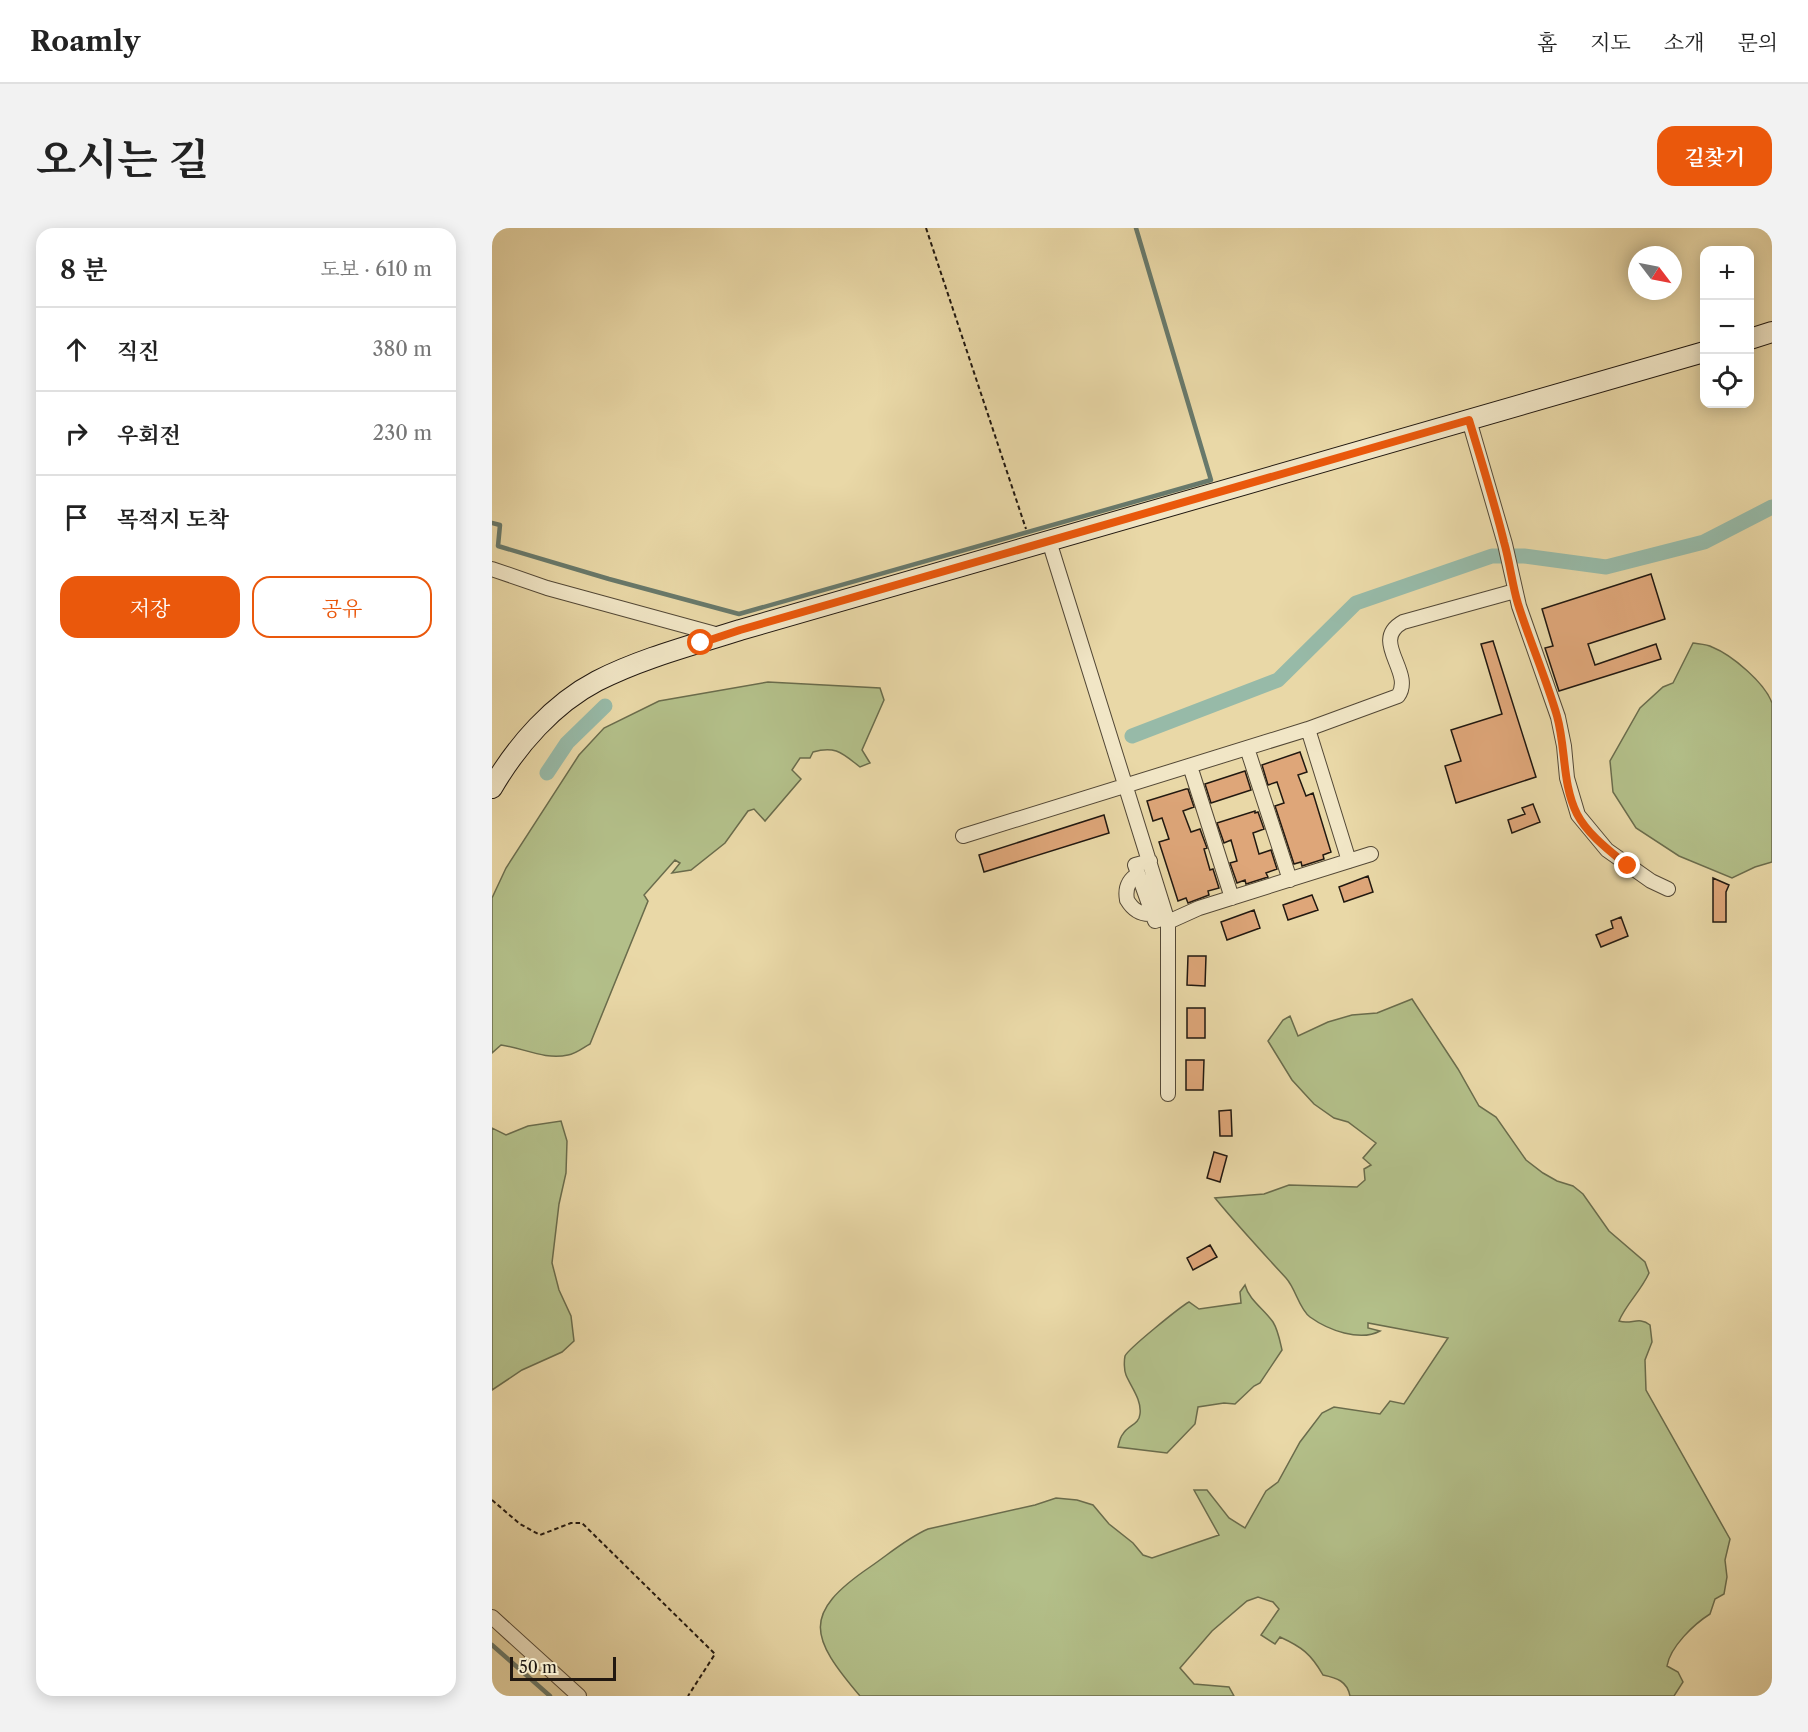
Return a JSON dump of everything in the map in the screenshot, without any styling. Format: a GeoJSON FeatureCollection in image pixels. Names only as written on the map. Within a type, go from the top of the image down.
{"type":"FeatureCollection","features":[{"type":"Feature","properties":{"kind":"street"},"geometry":{"type":"LineString","coordinates":[[1754,337],[1772,332]]}},
{"type":"Feature","properties":{"kind":"street"},"geometry":{"type":"LineString","coordinates":[[492,788],[518,749],[549,715],[597,681],[660,655],[1700,353]]}},
{"type":"Feature","properties":{"kind":"street"},"geometry":{"type":"LineString","coordinates":[[1469,420],[1505,544],[1515,591],[1558,717],[1567,778],[1578,815],[1607,849],[1651,881],[1668,889]]}},
{"type":"Feature","properties":{"kind":"street"},"geometry":{"type":"LineString","coordinates":[[1040,543],[1126,786],[1168,920],[1168,1094]]}},
{"type":"Feature","properties":{"kind":"street"},"geometry":{"type":"LineString","coordinates":[[492,569],[546,588],[722,636]]}},
{"type":"Feature","properties":{"kind":"street"},"geometry":{"type":"LineString","coordinates":[[963,836],[1308,729],[1398,696],[1402,691],[1401,682],[1389,637],[1393,628],[1404,622],[1515,591]]}},
{"type":"Feature","properties":{"kind":"street"},"geometry":{"type":"LineString","coordinates":[[1308,729],[1349,861]]}},
{"type":"Feature","properties":{"kind":"street"},"geometry":{"type":"LineString","coordinates":[[1247,748],[1290,880]]}},
{"type":"Feature","properties":{"kind":"street"},"geometry":{"type":"LineString","coordinates":[[1190,766],[1232,898]]}},
{"type":"Feature","properties":{"kind":"street"},"geometry":{"type":"LineString","coordinates":[[1150,861],[1135,865],[1138,874],[1127,886],[1127,900],[1137,912],[1152,914],[1155,921],[1168,920],[1199,908],[1371,854]]}},
{"type":"Feature","properties":{"kind":"street"},"geometry":{"type":"LineString","coordinates":[[492,1617],[579,1696]]}},
{"type":"Feature","properties":{"kind":"path"},"geometry":{"type":"LineString","coordinates":[[926,228],[1040,543]]}},
{"type":"Feature","properties":{"kind":"path"},"geometry":{"type":"LineString","coordinates":[[492,1500],[520,1524],[540,1535],[572,1523],[582,1523],[715,1654],[688,1696]]}},
{"type":"Feature","properties":{"kind":"green space"},"geometry":{"type":"Polygon","coordinates":[[[1693,643],[1710,646],[1738,663],[1762,687],[1772,703],[1772,862],[1732,878],[1679,856],[1636,828],[1613,792],[1610,761],[1640,708],[1663,687],[1673,683],[1693,643]]]}},
{"type":"Feature","properties":{"kind":"green space"},"geometry":{"type":"Polygon","coordinates":[[[768,682],[880,688],[884,700],[862,750],[870,763],[860,767],[833,750],[821,750],[813,752],[810,758],[800,758],[792,770],[801,779],[765,821],[754,809],[748,811],[725,843],[691,870],[672,873],[680,863],[675,860],[644,895],[648,901],[590,1044],[574,1053],[559,1056],[542,1055],[501,1045],[492,1053],[492,898],[506,868],[579,755],[604,728],[659,701],[768,682]]]}},
{"type":"Feature","properties":{"kind":"green space"},"geometry":{"type":"Polygon","coordinates":[[[1412,999],[1458,1069],[1479,1106],[1496,1117],[1526,1160],[1543,1173],[1573,1186],[1583,1194],[1609,1231],[1645,1262],[1649,1273],[1619,1321],[1642,1321],[1650,1325],[1652,1342],[1645,1360],[1646,1390],[1730,1539],[1725,1560],[1727,1577],[1724,1594],[1715,1599],[1710,1614],[1684,1637],[1669,1659],[1667,1666],[1678,1672],[1683,1682],[1674,1696],[1350,1696],[1344,1684],[1337,1679],[1323,1675],[1310,1656],[1300,1648],[1280,1637],[1275,1644],[1261,1635],[1279,1609],[1273,1602],[1258,1597],[1247,1601],[1212,1631],[1180,1668],[1194,1684],[1229,1687],[1234,1696],[860,1696],[831,1658],[823,1642],[820,1627],[823,1613],[832,1599],[848,1584],[898,1546],[920,1533],[928,1529],[1035,1505],[1056,1498],[1077,1500],[1093,1505],[1109,1524],[1133,1543],[1143,1555],[1152,1558],[1219,1535],[1194,1490],[1207,1490],[1229,1518],[1245,1528],[1266,1491],[1278,1482],[1300,1442],[1322,1413],[1334,1407],[1380,1414],[1390,1401],[1404,1404],[1448,1338],[1368,1323],[1368,1328],[1380,1331],[1354,1335],[1317,1322],[1303,1309],[1286,1278],[1215,1198],[1264,1194],[1289,1185],[1357,1187],[1365,1180],[1364,1169],[1371,1165],[1363,1158],[1376,1143],[1348,1122],[1334,1118],[1314,1104],[1292,1080],[1268,1041],[1283,1020],[1290,1016],[1298,1036],[1328,1022],[1352,1015],[1377,1013],[1412,999]]]}},
{"type":"Feature","properties":{"kind":"green space"},"geometry":{"type":"Polygon","coordinates":[[[561,1121],[567,1141],[566,1173],[559,1204],[552,1263],[559,1290],[571,1316],[574,1341],[562,1352],[522,1370],[492,1390],[492,1128],[506,1135],[528,1126],[561,1121]]]}},
{"type":"Feature","properties":{"kind":"green space"},"geometry":{"type":"Polygon","coordinates":[[[1245,1285],[1253,1300],[1273,1322],[1282,1350],[1260,1383],[1235,1404],[1224,1403],[1198,1407],[1195,1424],[1167,1453],[1118,1447],[1122,1435],[1138,1420],[1140,1414],[1138,1399],[1125,1373],[1125,1356],[1128,1352],[1189,1302],[1199,1309],[1241,1303],[1240,1292],[1245,1285]]]}},
{"type":"Feature","properties":{"kind":"building"},"geometry":{"type":"Polygon","coordinates":[[[1651,574],[1665,619],[1588,644],[1595,665],[1656,644],[1661,659],[1559,691],[1545,648],[1553,646],[1542,609],[1651,574]]]}},
{"type":"Feature","properties":{"kind":"building"},"geometry":{"type":"Polygon","coordinates":[[[1493,641],[1536,777],[1456,803],[1445,766],[1461,761],[1451,730],[1502,714],[1481,644],[1493,641]]]}},
{"type":"Feature","properties":{"kind":"building"},"geometry":{"type":"Polygon","coordinates":[[[1300,752],[1307,772],[1298,775],[1306,796],[1313,793],[1331,852],[1323,855],[1324,859],[1302,866],[1301,862],[1294,864],[1275,806],[1284,803],[1277,782],[1268,785],[1262,765],[1300,752]]]}},
{"type":"Feature","properties":{"kind":"building"},"geometry":{"type":"Polygon","coordinates":[[[1245,771],[1251,790],[1211,803],[1205,784],[1245,771]]]}},
{"type":"Feature","properties":{"kind":"building"},"geometry":{"type":"Polygon","coordinates":[[[1188,789],[1194,807],[1183,811],[1191,832],[1200,829],[1207,848],[1204,849],[1210,870],[1213,869],[1219,888],[1208,891],[1209,895],[1188,903],[1186,898],[1178,901],[1159,842],[1169,839],[1162,818],[1153,821],[1147,801],[1188,789]]]}},
{"type":"Feature","properties":{"kind":"building"},"geometry":{"type":"Polygon","coordinates":[[[1533,804],[1540,822],[1512,833],[1508,820],[1525,814],[1522,808],[1533,804]]]}},
{"type":"Feature","properties":{"kind":"building"},"geometry":{"type":"Polygon","coordinates":[[[1255,811],[1255,813],[1258,812],[1264,829],[1253,833],[1259,854],[1271,850],[1277,869],[1266,873],[1268,877],[1246,884],[1245,880],[1237,883],[1230,863],[1237,861],[1231,840],[1224,843],[1217,823],[1255,811]]]}},
{"type":"Feature","properties":{"kind":"building"},"geometry":{"type":"Polygon","coordinates":[[[1104,815],[1109,833],[984,872],[979,855],[1104,815]]]}},
{"type":"Feature","properties":{"kind":"building"},"geometry":{"type":"Polygon","coordinates":[[[1368,876],[1373,892],[1344,902],[1339,887],[1368,876]]]}},
{"type":"Feature","properties":{"kind":"building"},"geometry":{"type":"Polygon","coordinates":[[[1713,878],[1729,885],[1726,892],[1726,922],[1713,922],[1713,878]]]}},
{"type":"Feature","properties":{"kind":"building"},"geometry":{"type":"Polygon","coordinates":[[[1312,895],[1318,910],[1288,920],[1283,905],[1312,895]]]}},
{"type":"Feature","properties":{"kind":"building"},"geometry":{"type":"Polygon","coordinates":[[[1254,910],[1260,928],[1227,940],[1221,922],[1254,910]]]}},
{"type":"Feature","properties":{"kind":"building"},"geometry":{"type":"Polygon","coordinates":[[[1621,917],[1628,936],[1601,947],[1596,935],[1613,928],[1611,921],[1621,917]]]}},
{"type":"Feature","properties":{"kind":"building"},"geometry":{"type":"Polygon","coordinates":[[[1188,956],[1206,956],[1205,986],[1187,985],[1188,956]]]}},
{"type":"Feature","properties":{"kind":"building"},"geometry":{"type":"Polygon","coordinates":[[[1187,1008],[1205,1008],[1205,1038],[1187,1038],[1187,1008]]]}},
{"type":"Feature","properties":{"kind":"building"},"geometry":{"type":"Polygon","coordinates":[[[1186,1060],[1204,1060],[1203,1090],[1186,1090],[1186,1060]]]}},
{"type":"Feature","properties":{"kind":"building"},"geometry":{"type":"Polygon","coordinates":[[[1231,1110],[1232,1136],[1220,1136],[1219,1111],[1231,1110]]]}},
{"type":"Feature","properties":{"kind":"building"},"geometry":{"type":"Polygon","coordinates":[[[1214,1152],[1227,1156],[1220,1182],[1207,1178],[1214,1152]]]}},
{"type":"Feature","properties":{"kind":"building"},"geometry":{"type":"Polygon","coordinates":[[[1210,1245],[1217,1257],[1193,1270],[1187,1258],[1210,1245]]]}},
{"type":"Feature","properties":{"kind":"waterway"},"geometry":{"type":"LineString","coordinates":[[492,523],[500,525],[498,546],[739,614],[1211,480],[1136,228]]}},
{"type":"Feature","properties":{"kind":"waterway"},"geometry":{"type":"LineString","coordinates":[[1132,736],[1278,680],[1356,603],[1492,556],[1524,556],[1606,567],[1704,542],[1772,507]]}},
{"type":"Feature","properties":{"kind":"waterway"},"geometry":{"type":"LineString","coordinates":[[547,773],[567,743],[605,706]]}},
{"type":"Feature","properties":{"kind":"waterway"},"geometry":{"type":"LineString","coordinates":[[492,1645],[550,1696]]}},
{"type":"Feature","properties":{"kind":"route"},"geometry":{"type":"LineString","coordinates":[[701,643],[1469,420],[1505,544],[1519,606],[1558,717],[1572,801],[1588,830],[1628,866]]}}]}
